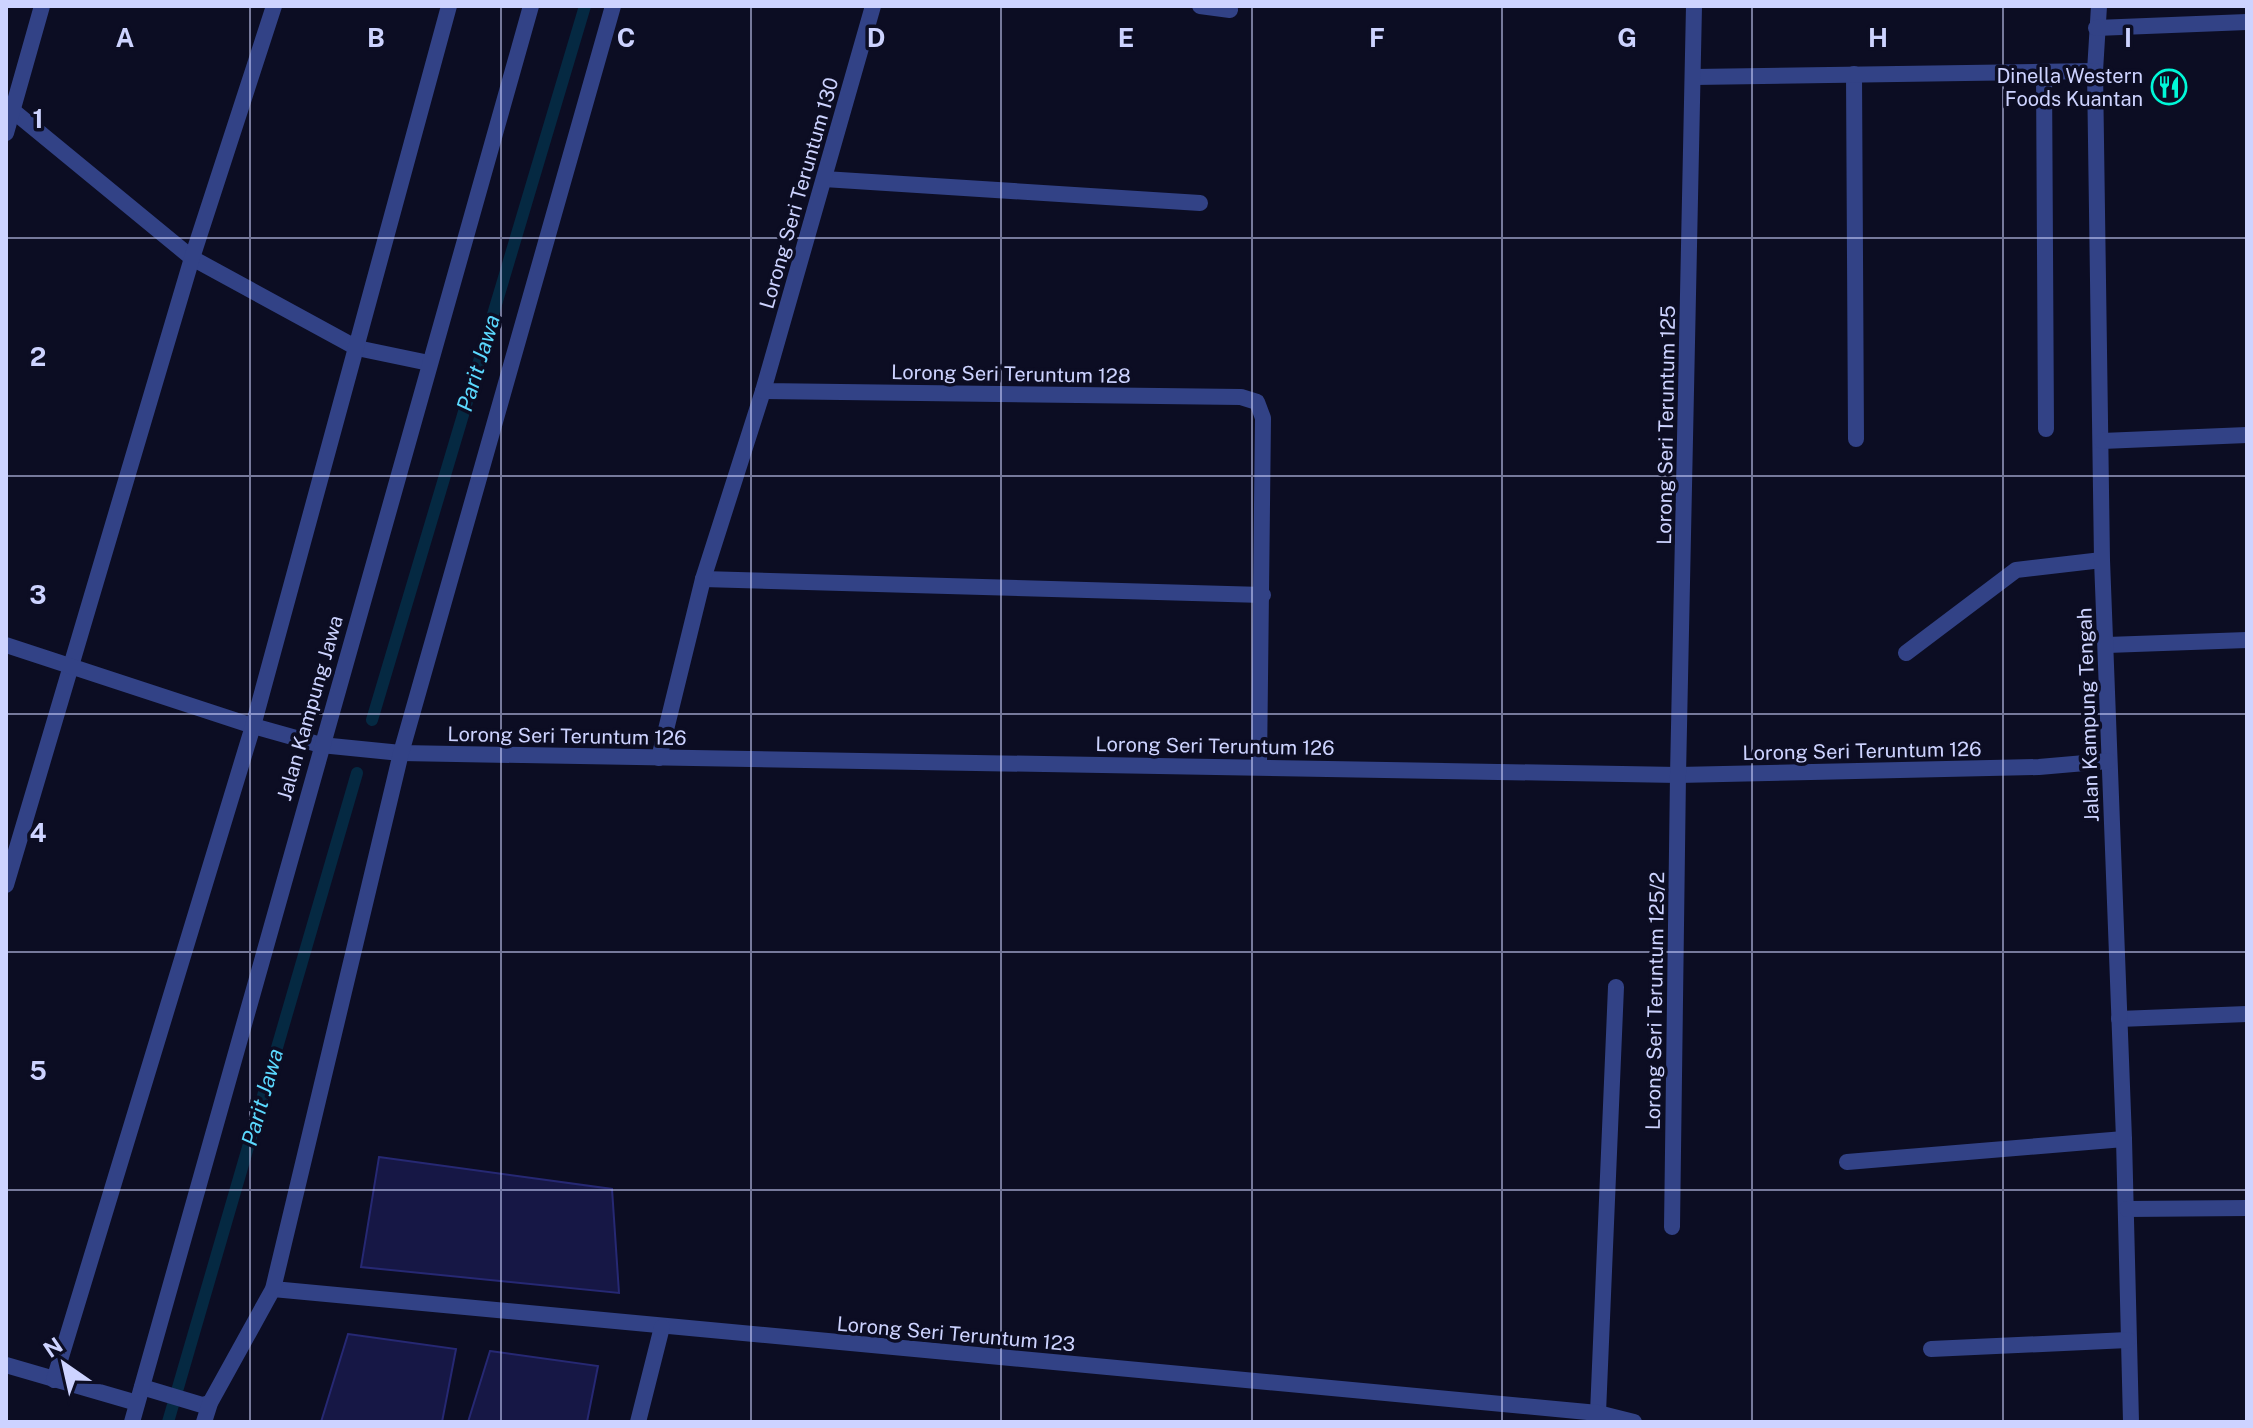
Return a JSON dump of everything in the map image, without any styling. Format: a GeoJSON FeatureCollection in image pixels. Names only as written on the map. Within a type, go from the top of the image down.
{"type":"FeatureCollection","features":[{"type":"Feature","properties":{"kind":"street"},"geometry":{"type":"LineString","coordinates":[[6,133],[12,110],[12,85],[42,6]]}},
{"type":"Feature","properties":{"kind":"street"},"geometry":{"type":"LineString","coordinates":[[6,885],[192,258],[274,6]]}},
{"type":"Feature","properties":{"kind":"street"},"geometry":{"type":"LineString","coordinates":[[54,1380],[253,726],[449,6]]}},
{"type":"Feature","properties":{"kind":"street","name":"Jalan Kampung Jawa"},"geometry":{"type":"LineString","coordinates":[[132,1422],[145,1393],[321,745],[531,6]]}},
{"type":"Feature","properties":{"kind":"street"},"geometry":{"type":"LineString","coordinates":[[6,1365],[54,1380],[145,1393],[205,1410],[273,1289],[396,752],[613,6]]}},
{"type":"Feature","properties":{"kind":"street","name":"Lorong Seri Teruntum 130"},"geometry":{"type":"LineString","coordinates":[[659,758],[703,579],[763,391],[873,6]]}},
{"type":"Feature","properties":{"kind":"street"},"geometry":{"type":"LineString","coordinates":[[1200,6],[1230,10]]}},
{"type":"Feature","properties":{"kind":"street","name":"Lorong Seri Teruntum 125"},"geometry":{"type":"LineString","coordinates":[[1678,775],[1694,6]]}},
{"type":"Feature","properties":{"kind":"street","name":"Jalan Kampung Tengah"},"geometry":{"type":"LineString","coordinates":[[2099,6],[2095,71],[2102,560],[2127,1209],[2131,1422]]}},
{"type":"Feature","properties":{"kind":"street"},"geometry":{"type":"LineString","coordinates":[[2096,28],[2247,22]]}},
{"type":"Feature","properties":{"kind":"street"},"geometry":{"type":"LineString","coordinates":[[1694,77],[2095,71]]}},
{"type":"Feature","properties":{"kind":"street"},"geometry":{"type":"LineString","coordinates":[[2044,72],[2046,429]]}},
{"type":"Feature","properties":{"kind":"street"},"geometry":{"type":"LineString","coordinates":[[1854,74],[1856,439]]}},
{"type":"Feature","properties":{"kind":"street"},"geometry":{"type":"LineString","coordinates":[[12,110],[192,258],[357,348],[429,363]]}},
{"type":"Feature","properties":{"kind":"street"},"geometry":{"type":"LineString","coordinates":[[824,179],[1200,203]]}},
{"type":"Feature","properties":{"kind":"street","name":"Lorong Seri Teruntum 128"},"geometry":{"type":"LineString","coordinates":[[763,391],[1241,397],[1257,402],[1263,418],[1263,595]]}},
{"type":"Feature","properties":{"kind":"street"},"geometry":{"type":"LineString","coordinates":[[2102,441],[2247,435]]}},
{"type":"Feature","properties":{"kind":"street"},"geometry":{"type":"LineString","coordinates":[[1906,653],[2016,570],[2102,560]]}},
{"type":"Feature","properties":{"kind":"street"},"geometry":{"type":"LineString","coordinates":[[703,579],[1263,595],[1259,766]]}},
{"type":"Feature","properties":{"kind":"street"},"geometry":{"type":"LineString","coordinates":[[2107,645],[2247,640]]}},
{"type":"Feature","properties":{"kind":"street","name":"Lorong Seri Teruntum 126"},"geometry":{"type":"LineString","coordinates":[[6,645],[253,726],[321,745],[396,752],[1678,775],[2039,767],[2108,761]]}},
{"type":"Feature","properties":{"kind":"street","name":"Lorong Seri Teruntum 125/2"},"geometry":{"type":"LineString","coordinates":[[1672,1227],[1678,775]]}},
{"type":"Feature","properties":{"kind":"street"},"geometry":{"type":"LineString","coordinates":[[1598,1413],[1616,987]]}},
{"type":"Feature","properties":{"kind":"street"},"geometry":{"type":"LineString","coordinates":[[2119,1019],[2247,1014]]}},
{"type":"Feature","properties":{"kind":"street"},"geometry":{"type":"LineString","coordinates":[[1847,1162],[2124,1139]]}},
{"type":"Feature","properties":{"kind":"street"},"geometry":{"type":"LineString","coordinates":[[2127,1209],[2247,1208]]}},
{"type":"Feature","properties":{"kind":"street","name":"Lorong Seri Teruntum 123"},"geometry":{"type":"LineString","coordinates":[[273,1289],[1598,1413],[1634,1422]]}},
{"type":"Feature","properties":{"kind":"street"},"geometry":{"type":"LineString","coordinates":[[638,1422],[662,1327]]}},
{"type":"Feature","properties":{"kind":"street"},"geometry":{"type":"LineString","coordinates":[[1931,1349],[2128,1340]]}},
{"type":"Feature","properties":{"kind":"building"},"geometry":{"type":"Polygon","coordinates":[[[379,1157],[612,1189],[619,1293],[361,1267],[379,1157]]]}},
{"type":"Feature","properties":{"kind":"building"},"geometry":{"type":"Polygon","coordinates":[[[348,1334],[456,1349],[442,1422],[321,1422],[348,1334]]]}},
{"type":"Feature","properties":{"kind":"building"},"geometry":{"type":"Polygon","coordinates":[[[490,1351],[598,1366],[587,1422],[468,1422],[490,1351]]]}},
{"type":"Feature","properties":{"kind":"waterway","name":"Parit Jawa"},"geometry":{"type":"LineString","coordinates":[[372,720],[585,6]]}},
{"type":"Feature","properties":{"kind":"waterway","name":"Parit Jawa"},"geometry":{"type":"LineString","coordinates":[[168,1422],[357,773]]}},
{"type":"Feature","properties":{"kind":"place","name":"Dinella Western Foods Kuantan"},"geometry":{"type":"Point","coordinates":[2169,87]}}]}
